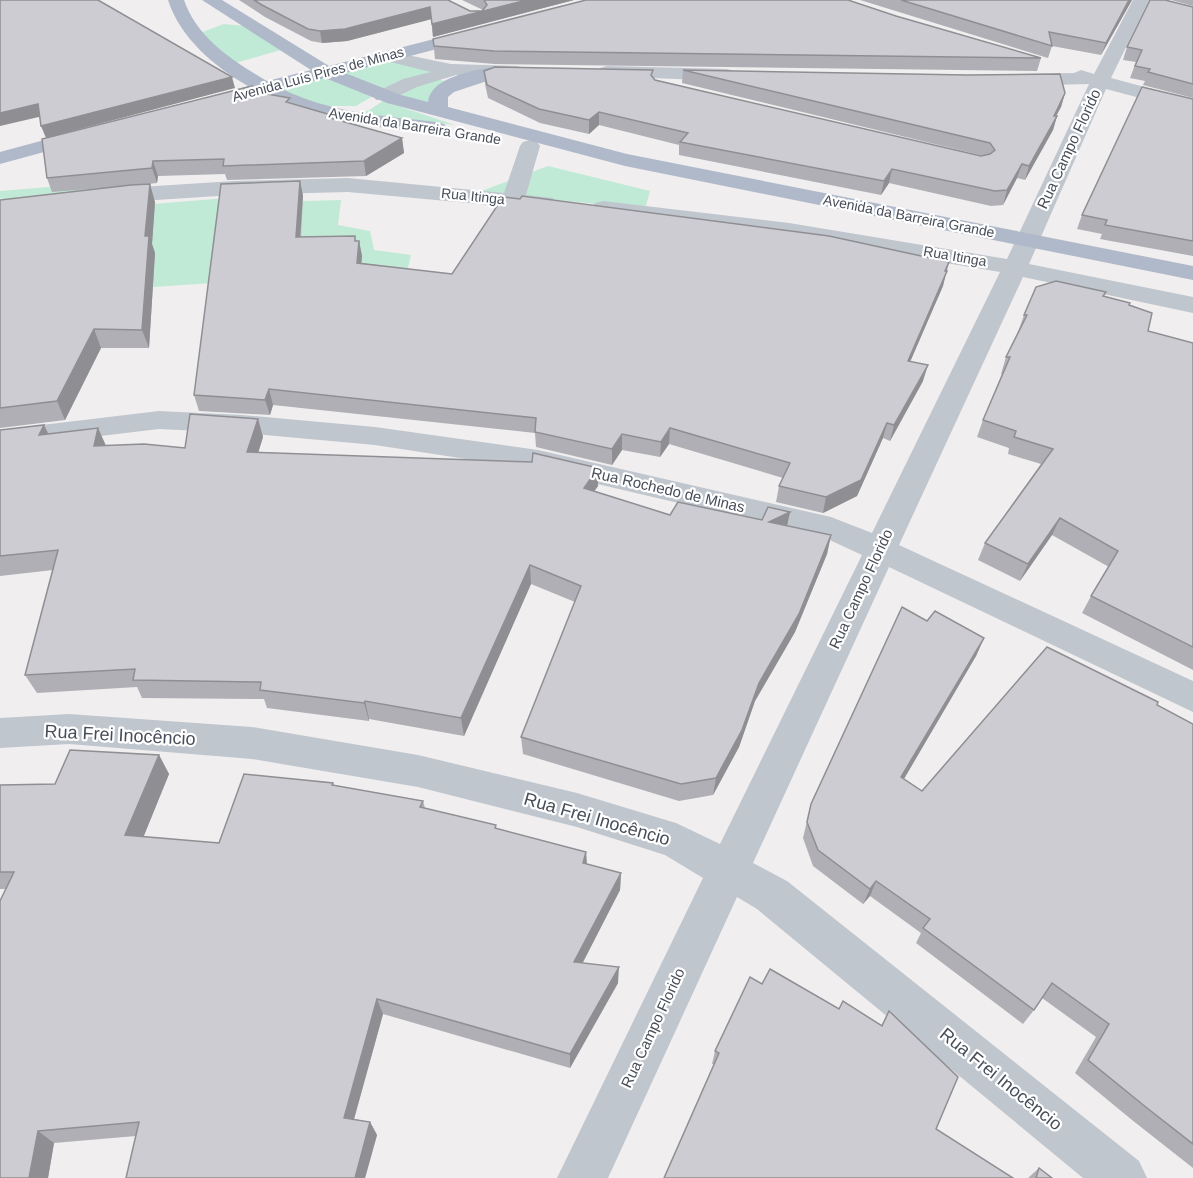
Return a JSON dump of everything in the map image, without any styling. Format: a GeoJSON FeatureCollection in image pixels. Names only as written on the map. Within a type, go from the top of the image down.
{"type":"FeatureCollection","features":[{"type":"Feature","properties":{"kind":"main road","name":"Avenida da Barreira Grande"},"geometry":{"type":"LineString","coordinates":[[176,0],[192,33],[244,77],[262,88],[319,110],[368,121],[449,129],[594,158],[625,160]]}},
{"type":"Feature","properties":{"kind":"main road","name":"Avenida da Barreira Grande"},"geometry":{"type":"LineString","coordinates":[[210,0],[326,72],[383,96],[625,160],[1193,273]]}},
{"type":"Feature","properties":{"kind":"main road"},"geometry":{"type":"LineString","coordinates":[[192,33],[204,26],[222,21],[248,23]]}},
{"type":"Feature","properties":{"kind":"main road","name":"Avenida Luís Pires de Minas"},"geometry":{"type":"LineString","coordinates":[[186,108],[388,56],[483,23],[307,60],[202,87]]}},
{"type":"Feature","properties":{"kind":"main road"},"geometry":{"type":"LineString","coordinates":[[438,111],[438,97],[442,91],[460,82],[495,72]]}},
{"type":"Feature","properties":{"kind":"main road"},"geometry":{"type":"LineString","coordinates":[[319,110],[357,110],[372,105],[383,96]]}},
{"type":"Feature","properties":{"kind":"main road"},"geometry":{"type":"LineString","coordinates":[[0,159],[94,123],[56,123]]}},
{"type":"Feature","properties":{"kind":"street","name":"Rua Campo Florido"},"geometry":{"type":"LineString","coordinates":[[582,1178],[1028,240],[1094,80],[1148,2]]}},
{"type":"Feature","properties":{"kind":"street"},"geometry":{"type":"LineString","coordinates":[[388,56],[420,65],[462,71],[539,72]]}},
{"type":"Feature","properties":{"kind":"street"},"geometry":{"type":"LineString","coordinates":[[1036,61],[1094,80],[1193,106]]}},
{"type":"Feature","properties":{"kind":"street"},"geometry":{"type":"LineString","coordinates":[[383,96],[410,83],[462,71]]}},
{"type":"Feature","properties":{"kind":"street"},"geometry":{"type":"LineString","coordinates":[[691,94],[599,72],[749,75]]}},
{"type":"Feature","properties":{"kind":"street"},"geometry":{"type":"LineString","coordinates":[[996,80],[1094,80]]}},
{"type":"Feature","properties":{"kind":"street"},"geometry":{"type":"LineString","coordinates":[[513,200],[530,146]]}},
{"type":"Feature","properties":{"kind":"street","name":"Rua Itinga"},"geometry":{"type":"LineString","coordinates":[[92,197],[223,189],[348,185],[576,206],[789,230],[1014,267]]}},
{"type":"Feature","properties":{"kind":"street"},"geometry":{"type":"LineString","coordinates":[[1014,267],[1193,305]]}},
{"type":"Feature","properties":{"kind":"street","name":"Rua Rochedo de Minas"},"geometry":{"type":"LineString","coordinates":[[0,440],[159,420],[242,424],[375,436],[538,460],[831,528],[1193,697]]}},
{"type":"Feature","properties":{"kind":"street","name":"Rua Frei Inocêncio"},"geometry":{"type":"LineString","coordinates":[[0,733],[69,729],[252,743],[418,771],[577,810],[675,841],[781,902],[1122,1178]]}},
{"type":"Feature","properties":{"kind":"green space"},"geometry":{"type":"Polygon","coordinates":[[[224,24],[244,26],[284,49],[232,64],[197,34],[224,24]]]}},
{"type":"Feature","properties":{"kind":"green space"},"geometry":{"type":"Polygon","coordinates":[[[389,60],[442,72],[381,90],[342,73],[389,60]]]}},
{"type":"Feature","properties":{"kind":"green space"},"geometry":{"type":"Polygon","coordinates":[[[329,76],[373,96],[356,106],[321,106],[282,90],[329,76]]]}},
{"type":"Feature","properties":{"kind":"green space"},"geometry":{"type":"Polygon","coordinates":[[[436,79],[445,81],[434,90],[428,105],[390,98],[436,79]]]}},
{"type":"Feature","properties":{"kind":"green space"},"geometry":{"type":"Polygon","coordinates":[[[383,101],[455,125],[350,113],[368,111],[383,101]]]}},
{"type":"Feature","properties":{"kind":"green space"},"geometry":{"type":"Polygon","coordinates":[[[548,166],[650,191],[645,209],[479,192],[548,166]]]}},
{"type":"Feature","properties":{"kind":"green space"},"geometry":{"type":"Polygon","coordinates":[[[98,183],[91,195],[17,202],[0,198],[0,191],[98,183]]]}},
{"type":"Feature","properties":{"kind":"green space"},"geometry":{"type":"Polygon","coordinates":[[[226,198],[212,283],[140,288],[153,204],[226,198]]]}},
{"type":"Feature","properties":{"kind":"green space"},"geometry":{"type":"Polygon","coordinates":[[[341,200],[338,225],[370,231],[374,250],[411,255],[404,284],[300,248],[274,202],[341,200]]]}},
{"type":"Feature","properties":{"kind":"building"},"geometry":{"type":"Polygon","coordinates":[[[0,0],[98,0],[232,77],[41,126],[38,104],[0,113],[0,0]]]}},
{"type":"Feature","properties":{"kind":"building"},"geometry":{"type":"Polygon","coordinates":[[[254,0],[448,0],[470,11],[482,11],[487,5],[484,0],[527,0],[432,24],[430,7],[345,29],[320,31],[308,29],[254,0]]]}},
{"type":"Feature","properties":{"kind":"building"},"geometry":{"type":"Polygon","coordinates":[[[586,0],[848,0],[1041,58],[494,51],[434,46],[433,39],[586,0]]]}},
{"type":"Feature","properties":{"kind":"building"},"geometry":{"type":"Polygon","coordinates":[[[901,0],[1129,0],[1106,43],[1049,32],[1052,46],[901,0]]]}},
{"type":"Feature","properties":{"kind":"building"},"geometry":{"type":"Polygon","coordinates":[[[1150,0],[1165,0],[1193,7],[1193,84],[1148,72],[1150,69],[1135,66],[1142,50],[1127,47],[1150,0]]]}},
{"type":"Feature","properties":{"kind":"building"},"geometry":{"type":"Polygon","coordinates":[[[495,67],[653,70],[651,75],[655,80],[981,156],[995,150],[990,143],[683,70],[967,75],[1060,74],[1065,93],[1054,116],[1057,116],[1029,166],[1022,164],[1007,190],[995,191],[892,169],[884,181],[680,142],[688,133],[599,112],[589,120],[539,109],[487,85],[484,71],[495,67]]]}},
{"type":"Feature","properties":{"kind":"building"},"geometry":{"type":"Polygon","coordinates":[[[252,86],[250,91],[290,98],[286,102],[331,115],[327,117],[402,138],[364,161],[223,166],[224,159],[153,161],[152,168],[47,178],[42,139],[252,86]]]}},
{"type":"Feature","properties":{"kind":"building"},"geometry":{"type":"Polygon","coordinates":[[[1142,87],[1193,99],[1193,241],[1105,225],[1107,220],[1082,215],[1142,87]]]}},
{"type":"Feature","properties":{"kind":"building"},"geometry":{"type":"Polygon","coordinates":[[[300,181],[296,237],[355,236],[355,241],[359,241],[357,263],[452,274],[503,197],[520,199],[522,196],[829,236],[949,262],[908,361],[928,365],[894,425],[887,423],[861,480],[826,497],[779,486],[790,463],[670,428],[661,442],[622,434],[612,449],[535,432],[536,418],[269,389],[265,400],[194,395],[221,184],[300,181]]]}},
{"type":"Feature","properties":{"kind":"building"},"geometry":{"type":"Polygon","coordinates":[[[150,184],[145,236],[149,236],[142,330],[94,329],[57,401],[0,408],[0,200],[150,184]]]}},
{"type":"Feature","properties":{"kind":"building"},"geometry":{"type":"Polygon","coordinates":[[[1056,281],[1106,292],[1103,296],[1130,303],[1129,305],[1152,313],[1148,331],[1193,343],[1193,647],[1091,596],[1118,551],[1060,518],[1028,564],[985,543],[1053,449],[1014,437],[1016,431],[983,420],[1010,357],[1006,357],[1027,315],[1024,315],[1036,287],[1056,281]]]}},
{"type":"Feature","properties":{"kind":"building"},"geometry":{"type":"Polygon","coordinates":[[[190,414],[258,419],[247,452],[532,462],[533,453],[598,468],[584,488],[670,515],[678,502],[762,520],[768,507],[790,512],[769,522],[831,535],[799,614],[759,683],[742,730],[716,778],[681,784],[521,737],[581,586],[530,565],[461,718],[365,701],[364,703],[260,690],[261,682],[133,680],[135,669],[25,675],[58,550],[0,556],[0,430],[44,425],[39,435],[98,428],[94,446],[144,444],[185,448],[190,414]]]}},
{"type":"Feature","properties":{"kind":"building"},"geometry":{"type":"Polygon","coordinates":[[[902,607],[927,621],[935,611],[984,638],[901,777],[922,791],[1047,647],[1158,702],[1157,705],[1193,724],[1193,1144],[1088,1060],[1109,1024],[1052,983],[1034,1010],[923,928],[930,919],[876,881],[870,889],[818,850],[807,822],[811,804],[902,607]]]}},
{"type":"Feature","properties":{"kind":"building"},"geometry":{"type":"Polygon","coordinates":[[[70,750],[159,755],[125,835],[219,843],[244,774],[333,783],[332,785],[423,801],[420,807],[496,825],[495,828],[586,852],[583,863],[621,873],[574,962],[619,967],[570,1054],[377,999],[344,1118],[370,1122],[355,1178],[126,1178],[139,1122],[38,1131],[29,1178],[0,1178],[0,901],[14,872],[0,872],[0,785],[55,784],[70,750]]]}},
{"type":"Feature","properties":{"kind":"building"},"geometry":{"type":"Polygon","coordinates":[[[770,969],[839,1009],[843,1001],[882,1026],[889,1011],[958,1077],[936,1129],[1013,1178],[664,1178],[719,1053],[715,1051],[750,977],[762,984],[770,969]]]}},
{"type":"Feature","properties":{"kind":"building"},"geometry":{"type":"Polygon","coordinates":[[[1039,1168],[1052,1178],[1036,1178],[1039,1168]]]}}]}
